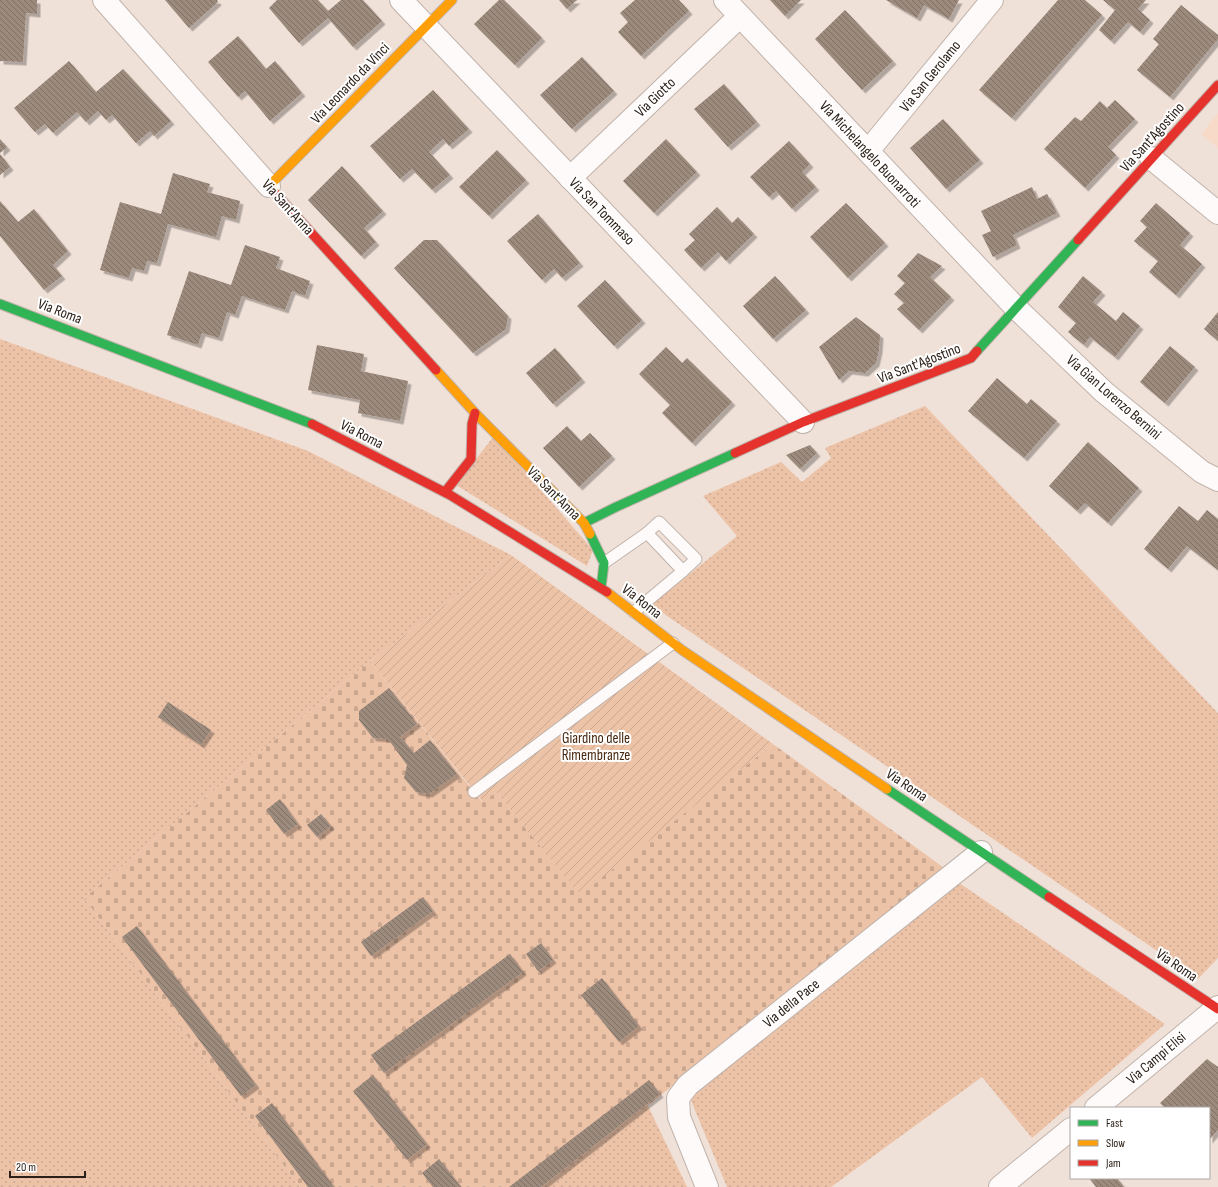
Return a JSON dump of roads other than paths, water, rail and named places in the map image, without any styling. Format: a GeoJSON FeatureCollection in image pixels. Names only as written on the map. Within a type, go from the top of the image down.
{"type":"FeatureCollection","features":[{"type":"Feature","properties":{"kind":"street","name":"Via Sant'Anna"},"geometry":{"type":"LineString","coordinates":[[104,0],[269,186],[475,413],[584,523],[604,563]]}},
{"type":"Feature","properties":{"kind":"street","name":"Via San Tommaso"},"geometry":{"type":"LineString","coordinates":[[401,0],[803,422]]}},
{"type":"Feature","properties":{"kind":"street","name":"Via Leonardo da Vinci"},"geometry":{"type":"LineString","coordinates":[[269,186],[452,0]]}},
{"type":"Feature","properties":{"kind":"street","name":"Via Michelangelo Buonarroti"},"geometry":{"type":"LineString","coordinates":[[725,0],[1016,308]]}},
{"type":"Feature","properties":{"kind":"street","name":"Via San Gerolamo"},"geometry":{"type":"LineString","coordinates":[[868,151],[992,0]]}},
{"type":"Feature","properties":{"kind":"street","name":"Via Giotto"},"geometry":{"type":"LineString","coordinates":[[570,178],[740,16]]}},
{"type":"Feature","properties":{"kind":"street","name":"Via Sant'Agostino"},"geometry":{"type":"LineString","coordinates":[[584,523],[803,422],[971,358],[1218,85]]}},
{"type":"Feature","properties":{"kind":"street"},"geometry":{"type":"LineString","coordinates":[[1151,158],[1218,213]]}},
{"type":"Feature","properties":{"kind":"street","name":"Via Roma"},"geometry":{"type":"LineString","coordinates":[[0,304],[306,421],[445,492],[602,588],[673,643],[876,782],[1218,1008]]}},
{"type":"Feature","properties":{"kind":"street","name":"Via Gian Lorenzo Bernini"},"geometry":{"type":"LineString","coordinates":[[1016,308],[1104,392],[1202,472],[1218,480]]}},
{"type":"Feature","properties":{"kind":"street"},"geometry":{"type":"LineString","coordinates":[[445,492],[471,459],[472,424],[475,413]]}},
{"type":"Feature","properties":{"kind":"street"},"geometry":{"type":"LineString","coordinates":[[602,588],[604,563]]}},
{"type":"Feature","properties":{"kind":"street","name":"Via della Pace"},"geometry":{"type":"LineString","coordinates":[[708,1187],[679,1117],[678,1098],[688,1085],[981,852]]}},
{"type":"Feature","properties":{"kind":"street","name":"Via Campi Elisi"},"geometry":{"type":"LineString","coordinates":[[1097,1107],[1218,1008]]}},
{"type":"Feature","properties":{"kind":"street"},"geometry":{"type":"LineString","coordinates":[[1000,1187],[1070,1130]]}},
{"type":"Feature","properties":{"kind":"lane"},"geometry":{"type":"LineString","coordinates":[[604,563],[660,522],[696,559],[634,612]]}},
{"type":"Feature","properties":{"kind":"lane"},"geometry":{"type":"LineString","coordinates":[[647,533],[683,571]]}},
{"type":"Feature","properties":{"kind":"lane"},"geometry":{"type":"LineString","coordinates":[[474,792],[673,643]]}},
{"type":"Feature","properties":{"kind":"park label","name":"Giardino delle Rimembranze"},"geometry":{"type":"Point","coordinates":[596,746]}}]}
